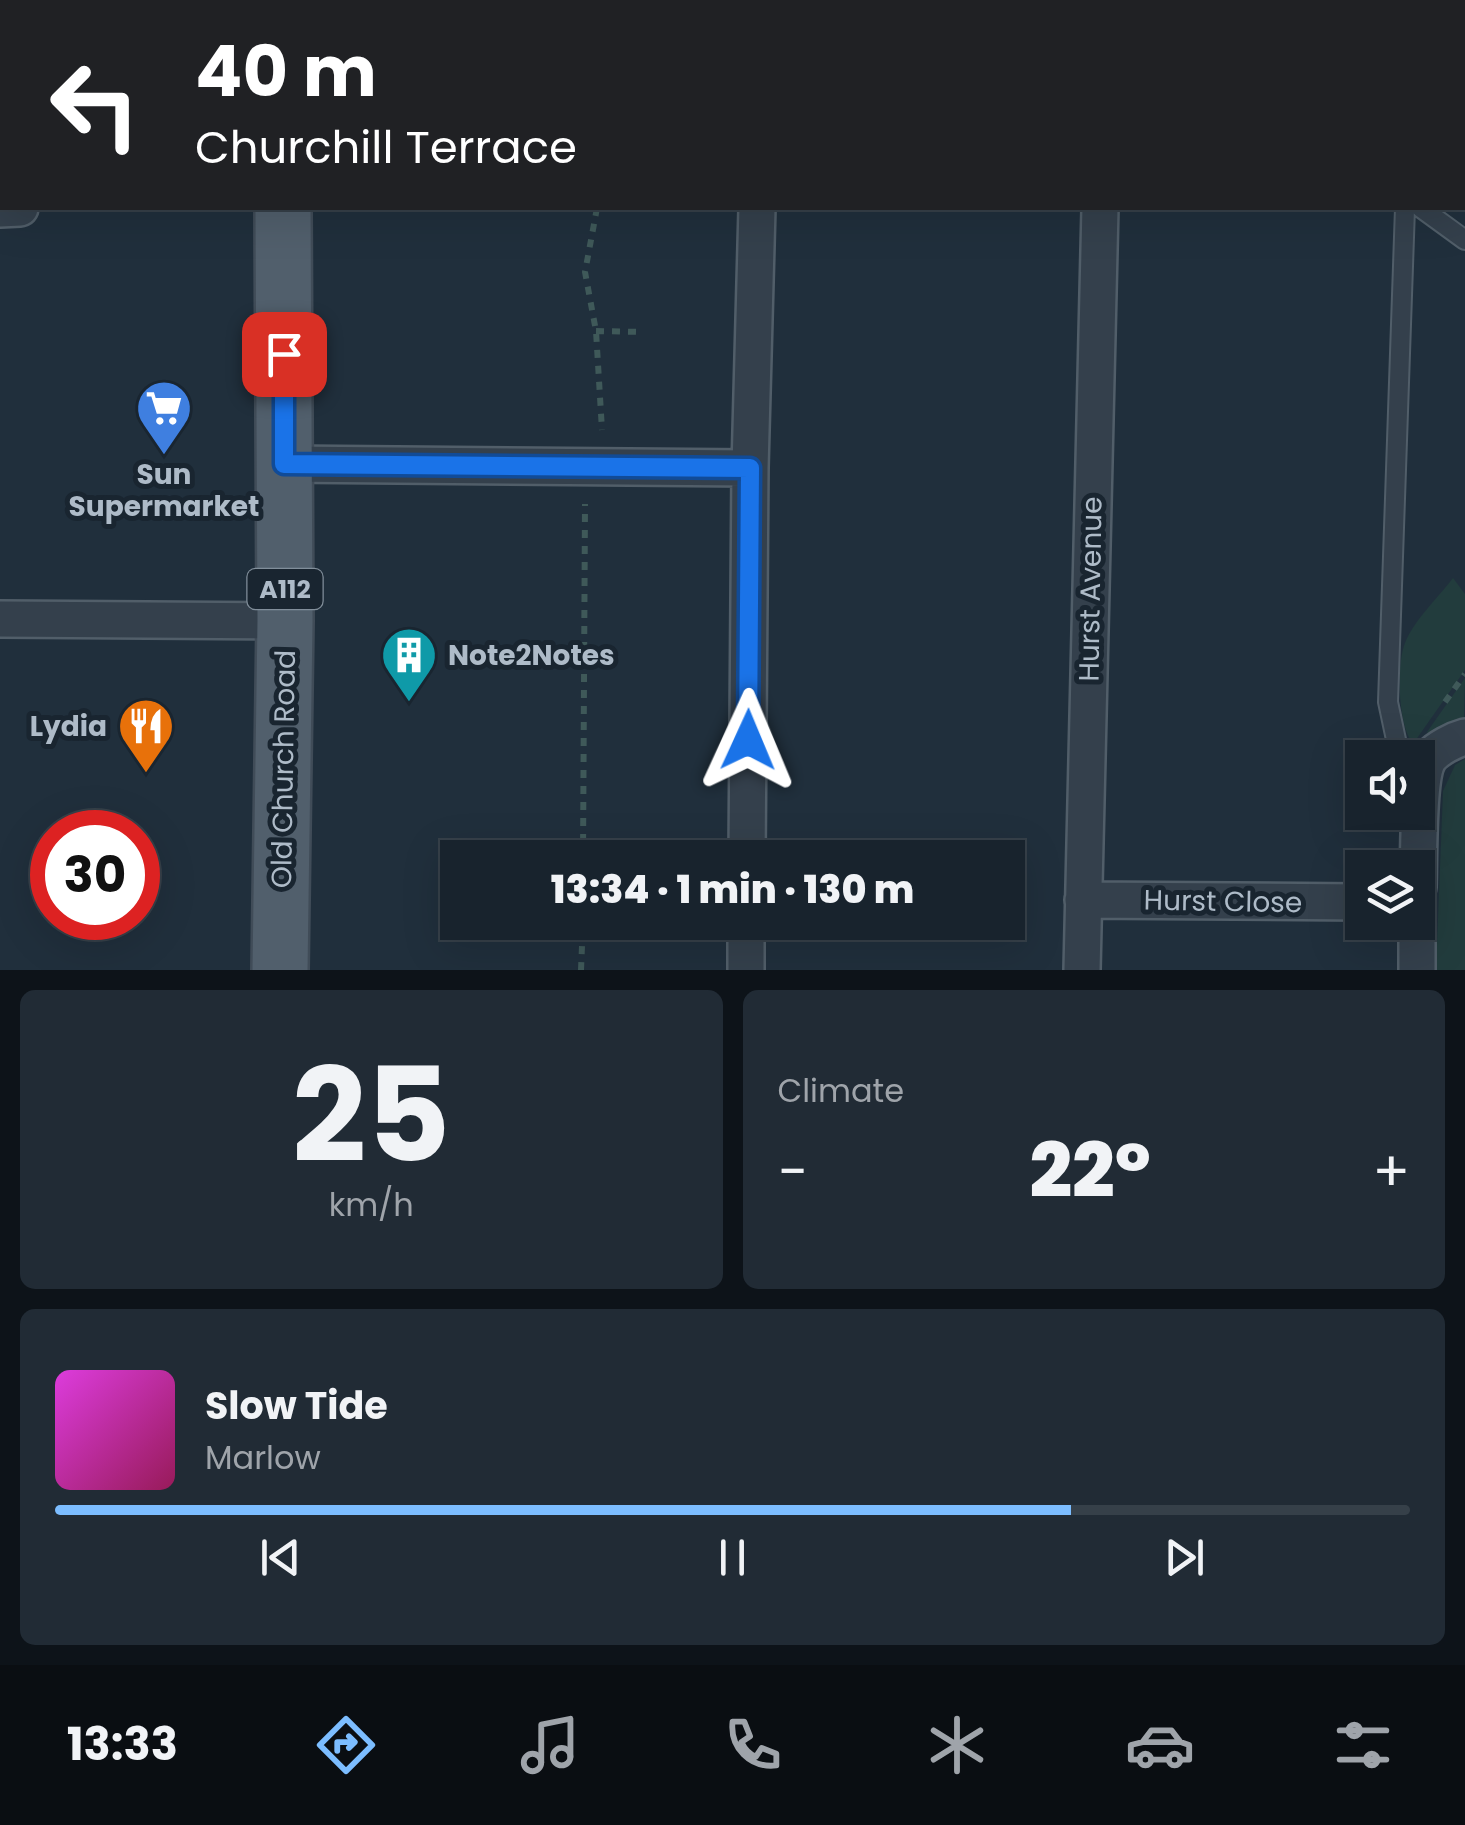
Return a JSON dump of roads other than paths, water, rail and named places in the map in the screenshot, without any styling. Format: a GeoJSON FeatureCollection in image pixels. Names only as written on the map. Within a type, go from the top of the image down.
{"type":"FeatureCollection","features":[{"type":"Feature","properties":{"kind":"main road","name":"Old Church Road"},"geometry":{"type":"LineString","coordinates":[[280,970],[285,620],[284,210]]}},
{"type":"Feature","properties":{"kind":"street"},"geometry":{"type":"LineString","coordinates":[[747,840],[757,210]]}},
{"type":"Feature","properties":{"kind":"street","name":"Hurst Avenue"},"geometry":{"type":"LineString","coordinates":[[1082,970],[1100,210]]}},
{"type":"Feature","properties":{"kind":"street"},"geometry":{"type":"LineString","coordinates":[[284,464],[750,468]]}},
{"type":"Feature","properties":{"kind":"street"},"geometry":{"type":"LineString","coordinates":[[0,619],[285,620]]}},
{"type":"Feature","properties":{"kind":"street"},"geometry":{"type":"LineString","coordinates":[[1435,754],[1465,737]]}},
{"type":"Feature","properties":{"kind":"street","name":"Hurst Close"},"geometry":{"type":"LineString","coordinates":[[1084,900],[1345,902]]}},
{"type":"Feature","properties":{"kind":"street"},"geometry":{"type":"LineString","coordinates":[[1417,940],[1417,970]]}},
{"type":"Feature","properties":{"kind":"lane"},"geometry":{"type":"LineString","coordinates":[[1396,740],[1388,702],[1406,210]]}},
{"type":"Feature","properties":{"kind":"lane"},"geometry":{"type":"LineString","coordinates":[[1424,210],[1465,240]]}},
{"type":"Feature","properties":{"kind":"place","name":"Sun Supermarket"},"geometry":{"type":"Point","coordinates":[164,457]}},
{"type":"Feature","properties":{"kind":"place","name":"Note2Notes"},"geometry":{"type":"Point","coordinates":[409,704]}},
{"type":"Feature","properties":{"kind":"place","name":"Lydia"},"geometry":{"type":"Point","coordinates":[146,775]}}]}
